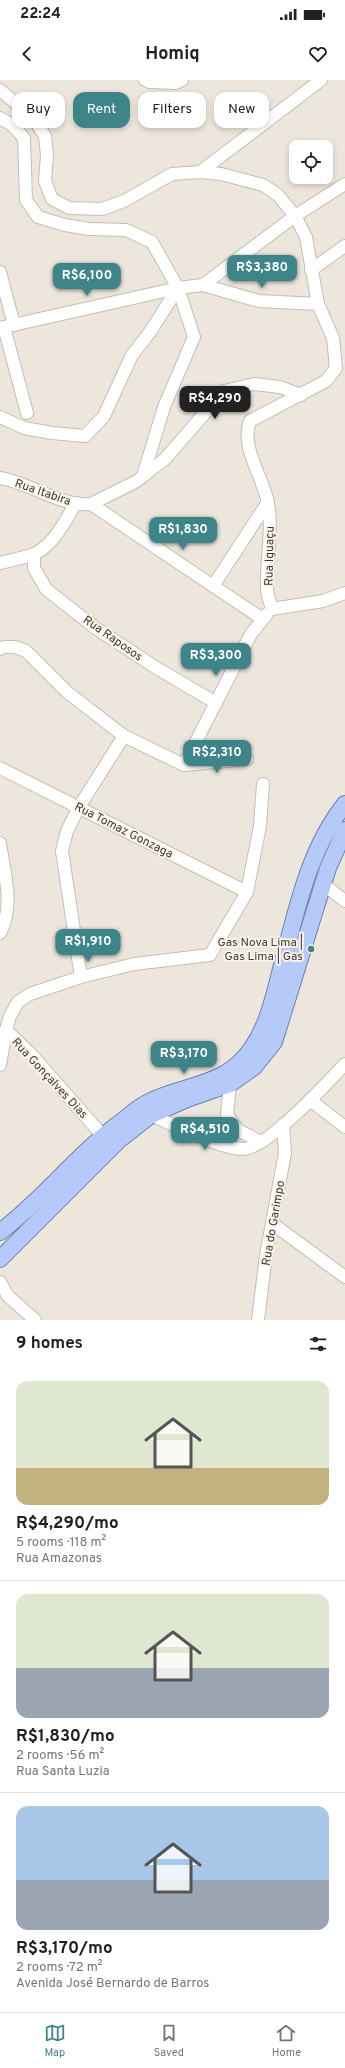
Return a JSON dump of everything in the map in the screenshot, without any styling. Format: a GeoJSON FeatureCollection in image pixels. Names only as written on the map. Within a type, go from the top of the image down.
{"type":"FeatureCollection","features":[{"type":"Feature","properties":{"kind":"main road"},"geometry":{"type":"LineString","coordinates":[[0,1233],[19,1218],[102,1135],[147,1103],[216,1080],[239,1064],[252,1048],[264,1027],[309,871],[331,821],[345,804]]}},
{"type":"Feature","properties":{"kind":"main road"},"geometry":{"type":"LineString","coordinates":[[0,1258],[119,1140],[151,1115],[187,1099],[230,1084],[254,1067],[274,1042],[323,884],[345,830]]}},
{"type":"Feature","properties":{"kind":"street"},"geometry":{"type":"LineString","coordinates":[[145,80],[149,82],[176,82],[182,80]]}},
{"type":"Feature","properties":{"kind":"street"},"geometry":{"type":"LineString","coordinates":[[200,172],[322,80]]}},
{"type":"Feature","properties":{"kind":"street"},"geometry":{"type":"LineString","coordinates":[[0,90],[33,118],[46,136],[47,155],[45,181],[52,199],[69,208],[102,209],[124,201],[172,174],[200,172],[221,174],[263,185],[278,195],[295,216],[306,237],[318,304],[259,301],[203,285],[178,288],[6,327]]}},
{"type":"Feature","properties":{"kind":"street"},"geometry":{"type":"LineString","coordinates":[[0,118],[12,125],[24,138],[26,200],[38,217],[65,225],[89,229],[126,230],[152,242],[178,288],[194,337],[164,407],[143,476]]}},
{"type":"Feature","properties":{"kind":"street"},"geometry":{"type":"LineString","coordinates":[[203,285],[295,216],[345,184]]}},
{"type":"Feature","properties":{"kind":"street"},"geometry":{"type":"LineString","coordinates":[[311,270],[345,246]]}},
{"type":"Feature","properties":{"kind":"street"},"geometry":{"type":"LineString","coordinates":[[0,272],[6,327],[27,413]]}},
{"type":"Feature","properties":{"kind":"street"},"geometry":{"type":"LineString","coordinates":[[0,417],[24,428],[52,433],[85,436],[104,416],[132,355],[150,332],[178,288]]}},
{"type":"Feature","properties":{"kind":"street","name":"Rua Iguaçu"},"geometry":{"type":"LineString","coordinates":[[272,609],[267,589],[271,532],[268,502],[261,477],[248,446],[247,430],[250,421],[326,381],[336,368],[333,338],[318,304]]}},
{"type":"Feature","properties":{"kind":"street"},"geometry":{"type":"LineString","coordinates":[[262,618],[91,504],[137,481],[165,459],[224,391],[254,384],[280,387],[301,395]]}},
{"type":"Feature","properties":{"kind":"street","name":"Rua Itabira"},"geometry":{"type":"LineString","coordinates":[[0,478],[16,481],[76,503],[91,504]]}},
{"type":"Feature","properties":{"kind":"street"},"geometry":{"type":"LineString","coordinates":[[213,586],[268,502]]}},
{"type":"Feature","properties":{"kind":"street"},"geometry":{"type":"LineString","coordinates":[[0,563],[34,554],[51,540],[63,526],[76,503]]}},
{"type":"Feature","properties":{"kind":"street","name":"Rua Raposos"},"geometry":{"type":"LineString","coordinates":[[34,554],[34,568],[46,589],[100,631],[155,667],[216,702]]}},
{"type":"Feature","properties":{"kind":"street"},"geometry":{"type":"LineString","coordinates":[[184,765],[251,634],[262,618],[272,609],[323,601],[345,593]]}},
{"type":"Feature","properties":{"kind":"street"},"geometry":{"type":"LineString","coordinates":[[0,649],[4,646],[15,647],[26,652],[67,692],[124,736],[184,765],[247,759]]}},
{"type":"Feature","properties":{"kind":"street"},"geometry":{"type":"LineString","coordinates":[[81,977],[62,851],[67,831],[79,807],[124,736]]}},
{"type":"Feature","properties":{"kind":"street","name":"Rua Tomaz Gonzaga"},"geometry":{"type":"LineString","coordinates":[[0,768],[247,892]]}},
{"type":"Feature","properties":{"kind":"street"},"geometry":{"type":"LineString","coordinates":[[6,1030],[10,1016],[18,1002],[30,994],[81,977],[134,964],[210,955],[247,892],[260,826],[263,784]]}},
{"type":"Feature","properties":{"kind":"street"},"geometry":{"type":"LineString","coordinates":[[0,843],[8,906],[6,921],[0,933]]}},
{"type":"Feature","properties":{"kind":"street"},"geometry":{"type":"LineString","coordinates":[[323,884],[345,901]]}},
{"type":"Feature","properties":{"kind":"street","name":"Rua Gonçalves Dias"},"geometry":{"type":"LineString","coordinates":[[6,1030],[31,1054],[102,1135]]}},
{"type":"Feature","properties":{"kind":"street","name":"Rua Gonçalves Dias"},"geometry":{"type":"LineString","coordinates":[[0,1065],[6,1030]]}},
{"type":"Feature","properties":{"kind":"street"},"geometry":{"type":"LineString","coordinates":[[151,1115],[219,1143],[243,1149],[260,1142],[284,1125],[345,1064]]}},
{"type":"Feature","properties":{"kind":"street"},"geometry":{"type":"LineString","coordinates":[[230,1084],[227,1115],[238,1130],[260,1142]]}},
{"type":"Feature","properties":{"kind":"street"},"geometry":{"type":"LineString","coordinates":[[310,1100],[345,1127]]}},
{"type":"Feature","properties":{"kind":"street","name":"Rua do Garimpo"},"geometry":{"type":"LineString","coordinates":[[258,1320],[266,1255],[273,1224],[285,1153],[284,1125]]}},
{"type":"Feature","properties":{"kind":"street"},"geometry":{"type":"LineString","coordinates":[[273,1224],[345,1277]]}},
{"type":"Feature","properties":{"kind":"street"},"geometry":{"type":"LineString","coordinates":[[0,1233],[14,1236],[19,1240]]}},
{"type":"Feature","properties":{"kind":"street"},"geometry":{"type":"LineString","coordinates":[[0,1282],[8,1296],[35,1320]]}},
{"type":"Feature","properties":{"kind":"place","name":"Gas Nova Lima | Gas Lima | Gas"},"geometry":{"type":"Point","coordinates":[311,949]}}]}
